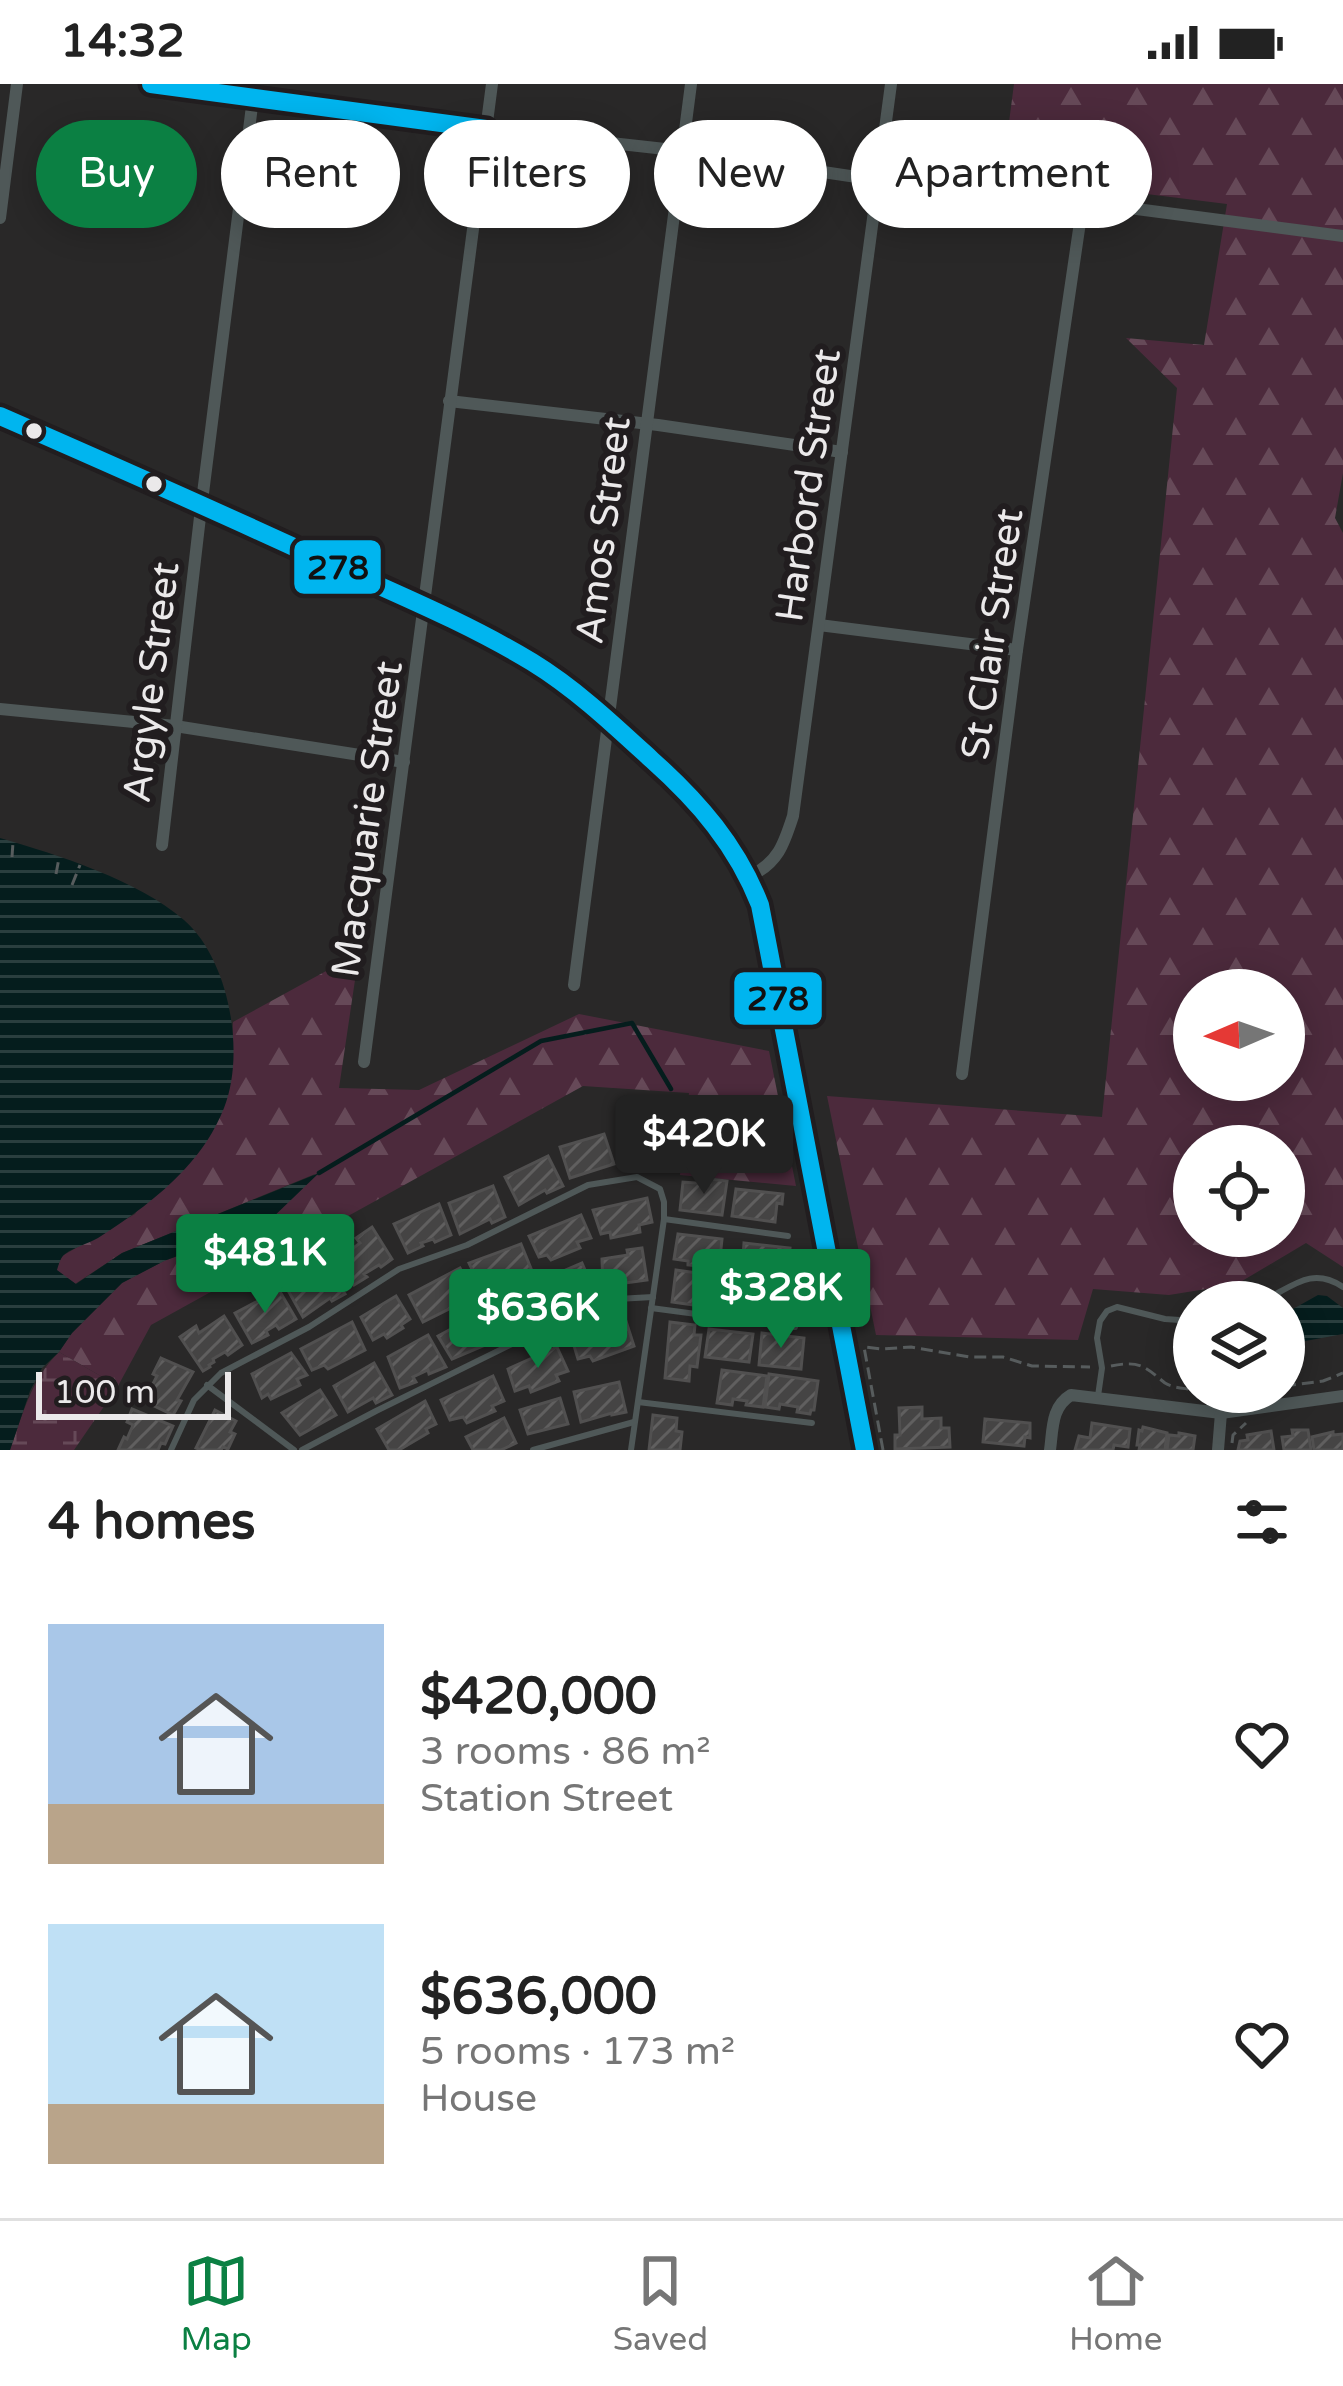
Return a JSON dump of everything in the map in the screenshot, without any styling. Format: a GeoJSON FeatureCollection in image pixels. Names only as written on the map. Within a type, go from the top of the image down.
{"type":"FeatureCollection","features":[{"type":"Feature","properties":{"kind":"street"},"geometry":{"type":"LineString","coordinates":[[0,218],[16,84]]}},
{"type":"Feature","properties":{"kind":"street"},"geometry":{"type":"LineString","coordinates":[[151,84],[424,121]]}},
{"type":"Feature","properties":{"kind":"street","name":"Macquarie Street"},"geometry":{"type":"LineString","coordinates":[[488,120],[492,84]]}},
{"type":"Feature","properties":{"kind":"street","name":"Amos Street"},"geometry":{"type":"LineString","coordinates":[[687,120],[691,84]]}},
{"type":"Feature","properties":{"kind":"street","name":"Harbord Street"},"geometry":{"type":"LineString","coordinates":[[886,120],[891,84]]}},
{"type":"Feature","properties":{"kind":"street","name":"Argyle Street"},"geometry":{"type":"LineString","coordinates":[[161,845],[254,98]]}},
{"type":"Feature","properties":{"kind":"street"},"geometry":{"type":"LineString","coordinates":[[1152,211],[1343,236]]}},
{"type":"Feature","properties":{"kind":"street","name":"Macquarie Street"},"geometry":{"type":"LineString","coordinates":[[364,1062],[473,228]]}},
{"type":"Feature","properties":{"kind":"street","name":"Amos Street"},"geometry":{"type":"LineString","coordinates":[[574,985],[673,228]]}},
{"type":"Feature","properties":{"kind":"street","name":"Harbord Street"},"geometry":{"type":"LineString","coordinates":[[750,876],[778,855],[793,816],[872,228]]}},
{"type":"Feature","properties":{"kind":"street","name":"St Clair Street"},"geometry":{"type":"LineString","coordinates":[[962,1075],[1017,650],[1079,228]]}},
{"type":"Feature","properties":{"kind":"street"},"geometry":{"type":"LineString","coordinates":[[449,401],[842,452]]}},
{"type":"Feature","properties":{"kind":"street"},"geometry":{"type":"LineString","coordinates":[[0,416],[202,504],[528,660],[608,720],[726,837],[750,876],[760,905],[865,1450]]}},
{"type":"Feature","properties":{"kind":"street"},"geometry":{"type":"LineString","coordinates":[[819,625],[1017,650]]}},
{"type":"Feature","properties":{"kind":"street"},"geometry":{"type":"LineString","coordinates":[[0,709],[175,726],[404,762]]}},
{"type":"Feature","properties":{"kind":"street"},"geometry":{"type":"LineString","coordinates":[[1050,1450],[1059,1404],[1071,1395],[1173,1406]]}},
{"type":"Feature","properties":{"kind":"street"},"geometry":{"type":"LineString","coordinates":[[1305,1401],[1343,1396]]}},
{"type":"Feature","properties":{"kind":"street"},"geometry":{"type":"LineString","coordinates":[[1218,1450],[1221,1413]]}},
{"type":"Feature","properties":{"kind":"lane"},"geometry":{"type":"LineString","coordinates":[[171,1450],[194,1400],[220,1373],[309,1327],[399,1269],[467,1245],[588,1185],[637,1177],[660,1190],[664,1219],[631,1450]]}},
{"type":"Feature","properties":{"kind":"lane"},"geometry":{"type":"LineString","coordinates":[[664,1219],[788,1236]]}},
{"type":"Feature","properties":{"kind":"lane"},"geometry":{"type":"LineString","coordinates":[[1305,1281],[1327,1277],[1343,1287]]}},
{"type":"Feature","properties":{"kind":"lane"},"geometry":{"type":"LineString","coordinates":[[207,1385],[298,1450],[571,1315],[617,1299],[652,1297]]}},
{"type":"Feature","properties":{"kind":"lane"},"geometry":{"type":"LineString","coordinates":[[651,1307],[795,1327]]}},
{"type":"Feature","properties":{"kind":"lane"},"geometry":{"type":"LineString","coordinates":[[1098,1396],[1102,1368],[1096,1338],[1107,1311],[1117,1307],[1173,1320]]}},
{"type":"Feature","properties":{"kind":"lane"},"geometry":{"type":"LineString","coordinates":[[638,1402],[812,1423]]}},
{"type":"Feature","properties":{"kind":"lane"},"geometry":{"type":"LineString","coordinates":[[533,1450],[635,1421]]}},
{"type":"Feature","properties":{"kind":"path"},"geometry":{"type":"LineString","coordinates":[[12,857],[13,842]]}},
{"type":"Feature","properties":{"kind":"path"},"geometry":{"type":"LineString","coordinates":[[56,874],[59,858]]}},
{"type":"Feature","properties":{"kind":"path"},"geometry":{"type":"LineString","coordinates":[[72,885],[80,866]]}},
{"type":"Feature","properties":{"kind":"path"},"geometry":{"type":"LineString","coordinates":[[883,1450],[864,1347],[1003,1357],[1032,1366],[1148,1367],[1173,1387]]}},
{"type":"Feature","properties":{"kind":"path"},"geometry":{"type":"LineString","coordinates":[[1305,1383],[1343,1372]]}},
{"type":"Feature","properties":{"kind":"path"},"geometry":{"type":"LineString","coordinates":[[1227,1449],[1232,1450],[1233,1435],[1244,1423]]}},
{"type":"Feature","properties":{"kind":"green space"},"geometry":{"type":"Polygon","coordinates":[[[1014,84],[1343,84],[1343,473],[1335,518],[1343,533],[1343,1267],[1305,1244],[1305,1125],[1173,1125],[1173,1257],[1282,1257],[1242,1281],[1173,1281],[1173,1294],[1093,1289],[1078,1340],[876,1335],[827,1096],[1102,1117],[1177,388],[1126,338],[1204,345],[1227,204],[1152,195],[1152,120],[1009,120],[1014,84]]]}},
{"type":"Feature","properties":{"kind":"green space"},"geometry":{"type":"Polygon","coordinates":[[[359,953],[339,1088],[419,1090],[579,1014],[769,1051],[796,1186],[680,1175],[689,1093],[583,1086],[151,1325],[118,1386],[59,1352],[122,1283],[164,1261],[266,1223],[315,1174],[122,1253],[75,1284],[56,1270],[62,1256],[135,1214],[232,1062],[233,1022],[359,953]]]}},
{"type":"Feature","properties":{"kind":"green space"},"geometry":{"type":"Polygon","coordinates":[[[59,1352],[118,1386],[74,1450],[10,1450],[35,1385],[59,1352]]]}},
{"type":"Feature","properties":{"kind":"water"},"geometry":{"type":"Polygon","coordinates":[[[0,838],[121,881],[184,920],[212,958],[233,1035],[230,1086],[202,1149],[132,1215],[65,1254],[57,1270],[76,1284],[122,1253],[319,1173],[267,1223],[164,1261],[122,1283],[42,1368],[10,1450],[0,1450],[0,838]]]}},
{"type":"Feature","properties":{"kind":"water"},"geometry":{"type":"Polygon","coordinates":[[[1327,1296],[1343,1308],[1343,1334],[1305,1341],[1305,1302],[1327,1296]]]}},
{"type":"Feature","properties":{"kind":"building"},"geometry":{"type":"Polygon","coordinates":[[[631,1124],[648,1126],[647,1133],[676,1135],[671,1168],[640,1161],[625,1163],[631,1124]]]}},
{"type":"Feature","properties":{"kind":"building"},"geometry":{"type":"Polygon","coordinates":[[[604,1134],[614,1164],[570,1178],[560,1147],[604,1134]]]}},
{"type":"Feature","properties":{"kind":"building"},"geometry":{"type":"Polygon","coordinates":[[[548,1156],[563,1186],[519,1205],[505,1177],[548,1156]]]}},
{"type":"Feature","properties":{"kind":"building"},"geometry":{"type":"Polygon","coordinates":[[[710,1179],[727,1181],[722,1215],[680,1210],[683,1182],[710,1184],[710,1179]]]}},
{"type":"Feature","properties":{"kind":"building"},"geometry":{"type":"Polygon","coordinates":[[[493,1186],[505,1217],[460,1234],[449,1203],[493,1186]]]}},
{"type":"Feature","properties":{"kind":"building"},"geometry":{"type":"Polygon","coordinates":[[[736,1189],[783,1194],[775,1222],[732,1216],[736,1189]]]}},
{"type":"Feature","properties":{"kind":"building"},"geometry":{"type":"Polygon","coordinates":[[[647,1198],[652,1222],[639,1225],[640,1232],[611,1238],[610,1232],[601,1234],[593,1210],[647,1198]]]}},
{"type":"Feature","properties":{"kind":"building"},"geometry":{"type":"Polygon","coordinates":[[[439,1204],[451,1235],[421,1243],[408,1253],[394,1224],[439,1204]]]}},
{"type":"Feature","properties":{"kind":"building"},"geometry":{"type":"Polygon","coordinates":[[[581,1215],[591,1238],[551,1260],[547,1255],[539,1257],[529,1236],[581,1215]]]}},
{"type":"Feature","properties":{"kind":"building"},"geometry":{"type":"Polygon","coordinates":[[[372,1227],[392,1259],[354,1285],[333,1255],[347,1245],[351,1250],[360,1243],[356,1238],[372,1227]]]}},
{"type":"Feature","properties":{"kind":"building"},"geometry":{"type":"Polygon","coordinates":[[[678,1234],[722,1239],[719,1268],[674,1259],[678,1234]]]}},
{"type":"Feature","properties":{"kind":"building"},"geometry":{"type":"Polygon","coordinates":[[[744,1243],[790,1248],[787,1275],[747,1273],[742,1268],[744,1243]]]}},
{"type":"Feature","properties":{"kind":"building"},"geometry":{"type":"Polygon","coordinates":[[[521,1244],[532,1271],[482,1291],[469,1263],[521,1244]]]}},
{"type":"Feature","properties":{"kind":"building"},"geometry":{"type":"Polygon","coordinates":[[[642,1248],[647,1280],[603,1286],[602,1259],[642,1248]]]}},
{"type":"Feature","properties":{"kind":"building"},"geometry":{"type":"Polygon","coordinates":[[[582,1263],[595,1293],[565,1301],[553,1310],[540,1281],[582,1263]]]}},
{"type":"Feature","properties":{"kind":"building"},"geometry":{"type":"Polygon","coordinates":[[[326,1265],[345,1294],[330,1298],[303,1317],[285,1285],[326,1265]]]}},
{"type":"Feature","properties":{"kind":"building"},"geometry":{"type":"Polygon","coordinates":[[[460,1268],[471,1290],[458,1296],[461,1303],[423,1322],[409,1295],[460,1268]]]}},
{"type":"Feature","properties":{"kind":"building"},"geometry":{"type":"Polygon","coordinates":[[[676,1270],[726,1277],[722,1309],[672,1302],[676,1270]]]}},
{"type":"Feature","properties":{"kind":"building"},"geometry":{"type":"Polygon","coordinates":[[[741,1279],[792,1286],[787,1316],[741,1310],[741,1279]]]}},
{"type":"Feature","properties":{"kind":"building"},"geometry":{"type":"Polygon","coordinates":[[[525,1285],[544,1318],[528,1325],[525,1321],[499,1339],[486,1309],[525,1285]]]}},
{"type":"Feature","properties":{"kind":"building"},"geometry":{"type":"Polygon","coordinates":[[[279,1290],[296,1319],[279,1329],[276,1325],[252,1343],[235,1313],[279,1290]]]}},
{"type":"Feature","properties":{"kind":"building"},"geometry":{"type":"Polygon","coordinates":[[[396,1296],[410,1319],[387,1338],[384,1334],[373,1340],[361,1317],[396,1296]]]}},
{"type":"Feature","properties":{"kind":"building"},"geometry":{"type":"Polygon","coordinates":[[[477,1315],[490,1343],[452,1359],[438,1336],[477,1315]]]}},
{"type":"Feature","properties":{"kind":"building"},"geometry":{"type":"Polygon","coordinates":[[[224,1316],[242,1345],[213,1359],[203,1371],[180,1337],[196,1326],[199,1333],[224,1316]]]}},
{"type":"Feature","properties":{"kind":"building"},"geometry":{"type":"Polygon","coordinates":[[[625,1318],[634,1346],[593,1361],[590,1356],[578,1359],[571,1336],[625,1318]]]}},
{"type":"Feature","properties":{"kind":"building"},"geometry":{"type":"Polygon","coordinates":[[[352,1322],[365,1350],[328,1369],[324,1365],[312,1370],[301,1349],[352,1322]]]}},
{"type":"Feature","properties":{"kind":"building"},"geometry":{"type":"Polygon","coordinates":[[[670,1322],[695,1325],[694,1335],[701,1335],[697,1367],[690,1366],[689,1381],[665,1378],[670,1322]]]}},
{"type":"Feature","properties":{"kind":"building"},"geometry":{"type":"Polygon","coordinates":[[[709,1329],[753,1334],[749,1362],[705,1357],[709,1329]]]}},
{"type":"Feature","properties":{"kind":"building"},"geometry":{"type":"Polygon","coordinates":[[[762,1333],[804,1338],[801,1369],[759,1365],[762,1333]]]}},
{"type":"Feature","properties":{"kind":"building"},"geometry":{"type":"Polygon","coordinates":[[[428,1335],[446,1367],[429,1374],[428,1370],[413,1377],[416,1382],[400,1388],[388,1357],[428,1335]]]}},
{"type":"Feature","properties":{"kind":"building"},"geometry":{"type":"Polygon","coordinates":[[[557,1347],[568,1371],[556,1375],[559,1381],[531,1392],[529,1386],[515,1391],[508,1369],[557,1347]]]}},
{"type":"Feature","properties":{"kind":"building"},"geometry":{"type":"Polygon","coordinates":[[[291,1353],[307,1375],[297,1379],[300,1385],[271,1399],[268,1394],[262,1398],[252,1374],[291,1353]]]}},
{"type":"Feature","properties":{"kind":"building"},"geometry":{"type":"Polygon","coordinates":[[[161,1358],[193,1372],[173,1415],[144,1401],[161,1358]]]}},
{"type":"Feature","properties":{"kind":"building"},"geometry":{"type":"Polygon","coordinates":[[[374,1363],[392,1395],[376,1403],[373,1398],[348,1412],[334,1386],[374,1363]]]}},
{"type":"Feature","properties":{"kind":"building"},"geometry":{"type":"Polygon","coordinates":[[[722,1370],[767,1376],[763,1407],[733,1399],[732,1405],[717,1403],[722,1370]]]}},
{"type":"Feature","properties":{"kind":"building"},"geometry":{"type":"Polygon","coordinates":[[[769,1374],[818,1381],[814,1410],[810,1414],[780,1404],[779,1409],[765,1407],[769,1374]]]}},
{"type":"Feature","properties":{"kind":"building"},"geometry":{"type":"Polygon","coordinates":[[[493,1376],[504,1401],[492,1406],[495,1411],[467,1423],[463,1417],[450,1420],[441,1400],[493,1376]]]}},
{"type":"Feature","properties":{"kind":"building"},"geometry":{"type":"Polygon","coordinates":[[[619,1382],[626,1412],[581,1422],[574,1392],[619,1382]]]}},
{"type":"Feature","properties":{"kind":"building"},"geometry":{"type":"Polygon","coordinates":[[[320,1390],[336,1415],[300,1435],[282,1413],[320,1390]]]}},
{"type":"Feature","properties":{"kind":"building"},"geometry":{"type":"Polygon","coordinates":[[[560,1398],[568,1424],[528,1434],[520,1410],[560,1398]]]}},
{"type":"Feature","properties":{"kind":"building"},"geometry":{"type":"Polygon","coordinates":[[[425,1401],[436,1424],[399,1450],[389,1450],[377,1429],[425,1401]]]}},
{"type":"Feature","properties":{"kind":"building"},"geometry":{"type":"Polygon","coordinates":[[[922,1407],[922,1419],[941,1418],[941,1428],[949,1428],[950,1447],[895,1449],[895,1435],[900,1435],[899,1408],[922,1407]]]}},
{"type":"Feature","properties":{"kind":"building"},"geometry":{"type":"Polygon","coordinates":[[[132,1409],[173,1426],[158,1450],[118,1450],[133,1425],[127,1422],[132,1409]]]}},
{"type":"Feature","properties":{"kind":"building"},"geometry":{"type":"Polygon","coordinates":[[[215,1410],[236,1421],[228,1449],[196,1448],[215,1410]]]}},
{"type":"Feature","properties":{"kind":"building"},"geometry":{"type":"Polygon","coordinates":[[[653,1415],[677,1418],[676,1431],[682,1432],[680,1450],[649,1450],[653,1415]]]}},
{"type":"Feature","properties":{"kind":"building"},"geometry":{"type":"Polygon","coordinates":[[[504,1418],[516,1443],[501,1450],[473,1450],[466,1437],[504,1418]]]}},
{"type":"Feature","properties":{"kind":"building"},"geometry":{"type":"Polygon","coordinates":[[[985,1419],[1030,1423],[1030,1438],[1025,1437],[1024,1446],[983,1442],[985,1419]]]}},
{"type":"Feature","properties":{"kind":"building"},"geometry":{"type":"Polygon","coordinates":[[[1092,1423],[1130,1429],[1128,1447],[1075,1450],[1079,1436],[1090,1438],[1092,1423]]]}},
{"type":"Feature","properties":{"kind":"building"},"geometry":{"type":"Polygon","coordinates":[[[1143,1427],[1167,1433],[1165,1450],[1139,1450],[1143,1427]]]}},
{"type":"Feature","properties":{"kind":"building"},"geometry":{"type":"Polygon","coordinates":[[[1292,1430],[1308,1430],[1311,1450],[1284,1450],[1282,1437],[1293,1436],[1292,1430]]]}},
{"type":"Feature","properties":{"kind":"building"},"geometry":{"type":"Polygon","coordinates":[[[1271,1431],[1274,1450],[1238,1450],[1247,1435],[1271,1431]]]}},
{"type":"Feature","properties":{"kind":"building"},"geometry":{"type":"Polygon","coordinates":[[[1343,1434],[1343,1450],[1314,1450],[1312,1437],[1343,1434]]]}},
{"type":"Feature","properties":{"kind":"building"},"geometry":{"type":"Polygon","coordinates":[[[1169,1435],[1195,1436],[1193,1450],[1167,1450],[1169,1435]]]}},
{"type":"Feature","properties":{"kind":"waterway"},"geometry":{"type":"LineString","coordinates":[[319,1173],[541,1041],[632,1023],[671,1089]]}},
{"type":"Feature","properties":{"kind":"transit line","name":"278"},"geometry":{"type":"LineString","coordinates":[[151,84],[424,121]]}},
{"type":"Feature","properties":{"kind":"transit line","name":"278"},"geometry":{"type":"LineString","coordinates":[[0,416],[505,646],[594,708],[701,809],[740,863],[760,905],[865,1450]]}}]}
